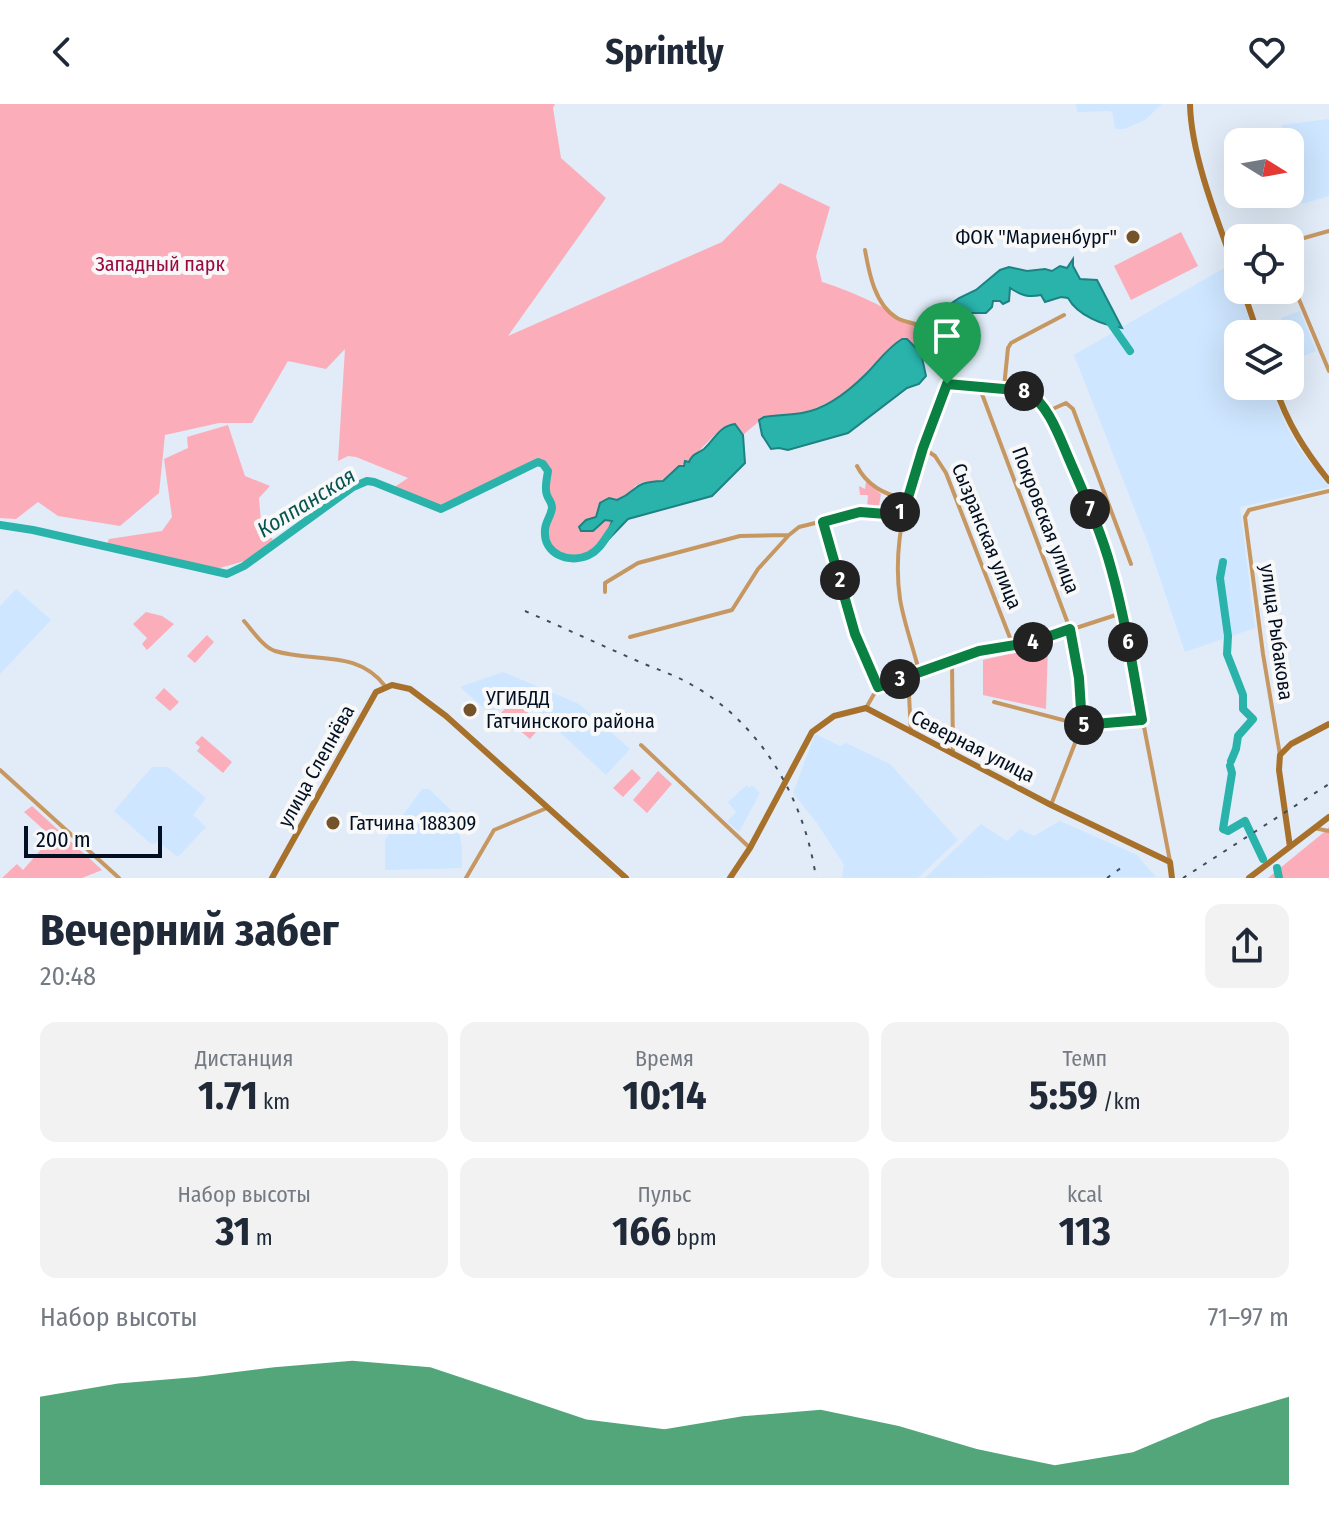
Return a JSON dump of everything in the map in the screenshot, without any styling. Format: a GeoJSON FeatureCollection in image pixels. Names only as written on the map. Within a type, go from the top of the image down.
{"type":"FeatureCollection","features":[{"type":"Feature","properties":{"kind":"street"},"geometry":{"type":"LineString","coordinates":[[1190,104],[1199,154],[1224,227]]}},
{"type":"Feature","properties":{"kind":"street"},"geometry":{"type":"LineString","coordinates":[[1304,238],[1329,231]]}},
{"type":"Feature","properties":{"kind":"street"},"geometry":{"type":"LineString","coordinates":[[865,250],[871,281],[884,303],[898,319],[915,324],[947,384],[906,499],[897,550],[900,602],[919,671]]}},
{"type":"Feature","properties":{"kind":"street"},"geometry":{"type":"LineString","coordinates":[[1301,304],[1329,371]]}},
{"type":"Feature","properties":{"kind":"street"},"geometry":{"type":"LineString","coordinates":[[1004,387],[1011,343],[1064,315]]}},
{"type":"Feature","properties":{"kind":"street"},"geometry":{"type":"LineString","coordinates":[[947,384],[1004,387],[1027,391],[1037,398],[1086,499],[1110,565],[1122,613],[1172,878]]}},
{"type":"Feature","properties":{"kind":"street","name":"Покровская улица"},"geometry":{"type":"LineString","coordinates":[[979,386],[1070,629],[1079,678],[1082,725],[1051,805]]}},
{"type":"Feature","properties":{"kind":"street"},"geometry":{"type":"LineString","coordinates":[[1280,400],[1302,446],[1329,481]]}},
{"type":"Feature","properties":{"kind":"street"},"geometry":{"type":"LineString","coordinates":[[1046,412],[1066,403],[1073,409],[1131,564]]}},
{"type":"Feature","properties":{"kind":"street","name":"Сызранская улица"},"geometry":{"type":"LineString","coordinates":[[923,448],[935,456],[946,473],[1012,644]]}},
{"type":"Feature","properties":{"kind":"street"},"geometry":{"type":"LineString","coordinates":[[857,466],[871,485],[883,493],[906,499]]}},
{"type":"Feature","properties":{"kind":"street","name":"улица Рыбакова"},"geometry":{"type":"LineString","coordinates":[[1281,751],[1263,654],[1246,514],[1249,510],[1329,491]]}},
{"type":"Feature","properties":{"kind":"street"},"geometry":{"type":"LineString","coordinates":[[630,637],[732,610],[758,569],[799,527],[860,512],[886,514],[904,511]]}},
{"type":"Feature","properties":{"kind":"street"},"geometry":{"type":"LineString","coordinates":[[823,522],[855,634],[878,687]]}},
{"type":"Feature","properties":{"kind":"street"},"geometry":{"type":"LineString","coordinates":[[605,592],[605,583],[638,563],[740,536],[789,535]]}},
{"type":"Feature","properties":{"kind":"street"},"geometry":{"type":"LineString","coordinates":[[730,878],[750,848],[812,732],[834,716],[866,708],[878,687],[919,671],[979,651],[1033,642],[1122,613]]}},
{"type":"Feature","properties":{"kind":"street"},"geometry":{"type":"LineString","coordinates":[[244,621],[272,651],[351,661],[371,671],[385,686],[399,685],[410,689],[446,716],[626,878]]}},
{"type":"Feature","properties":{"kind":"street"},"geometry":{"type":"LineString","coordinates":[[952,662],[953,755]]}},
{"type":"Feature","properties":{"kind":"street"},"geometry":{"type":"LineString","coordinates":[[908,676],[911,733]]}},
{"type":"Feature","properties":{"kind":"street","name":"улица Слепнёва"},"geometry":{"type":"LineString","coordinates":[[272,878],[376,692],[385,686]]}},
{"type":"Feature","properties":{"kind":"street"},"geometry":{"type":"LineString","coordinates":[[994,702],[1082,725],[1142,720]]}},
{"type":"Feature","properties":{"kind":"street","name":"Северная улица"},"geometry":{"type":"LineString","coordinates":[[866,708],[1051,805],[1170,862]]}},
{"type":"Feature","properties":{"kind":"street"},"geometry":{"type":"LineString","coordinates":[[1290,847],[1279,770],[1281,751],[1329,724]]}},
{"type":"Feature","properties":{"kind":"street"},"geometry":{"type":"LineString","coordinates":[[641,745],[750,848]]}},
{"type":"Feature","properties":{"kind":"street"},"geometry":{"type":"LineString","coordinates":[[0,770],[119,878]]}},
{"type":"Feature","properties":{"kind":"street"},"geometry":{"type":"LineString","coordinates":[[466,878],[494,830],[547,808]]}},
{"type":"Feature","properties":{"kind":"street"},"geometry":{"type":"LineString","coordinates":[[1249,878],[1329,817]]}},
{"type":"Feature","properties":{"kind":"street"},"geometry":{"type":"LineString","coordinates":[[1314,828],[1329,831]]}},
{"type":"Feature","properties":{"kind":"shaded area"},"geometry":{"type":"Polygon","coordinates":[[[1076,104],[1162,104],[1145,120],[1124,129],[1115,129],[1110,111],[1077,112],[1076,104]]]}},
{"type":"Feature","properties":{"kind":"shaded area"},"geometry":{"type":"Polygon","coordinates":[[[1329,119],[1329,196],[1304,203],[1304,128],[1283,128],[1282,125],[1329,119]]]}},
{"type":"Feature","properties":{"kind":"shaded area"},"geometry":{"type":"Polygon","coordinates":[[[1073,259],[1080,279],[1097,280],[1122,328],[1092,319],[1078,310],[1068,298],[1045,302],[1041,295],[1025,295],[1010,288],[1009,301],[1003,304],[993,301],[986,313],[956,313],[950,318],[956,336],[943,346],[930,346],[934,343],[932,329],[939,312],[976,290],[1000,270],[1009,267],[1052,271],[1060,266],[1067,268],[1073,259]]]}},
{"type":"Feature","properties":{"kind":"shaded area"},"geometry":{"type":"Polygon","coordinates":[[[1224,268],[1224,304],[1244,304],[1249,320],[1224,320],[1224,400],[1276,400],[1299,448],[1329,487],[1240,507],[1255,628],[1185,652],[1148,543],[1074,355],[1224,268]]]}},
{"type":"Feature","properties":{"kind":"shaded area"},"geometry":{"type":"Polygon","coordinates":[[[1300,311],[1304,320],[1282,320],[1300,311]]]}},
{"type":"Feature","properties":{"kind":"shaded area"},"geometry":{"type":"Polygon","coordinates":[[[1304,321],[1316,351],[1304,356],[1304,321]]]}},
{"type":"Feature","properties":{"kind":"shaded area"},"geometry":{"type":"Polygon","coordinates":[[[902,339],[907,339],[921,353],[926,376],[919,384],[907,388],[848,433],[788,450],[771,449],[762,435],[759,420],[811,411],[837,398],[902,339]]]}},
{"type":"Feature","properties":{"kind":"shaded area"},"geometry":{"type":"Polygon","coordinates":[[[735,424],[743,435],[745,463],[712,496],[628,519],[604,542],[612,521],[605,520],[593,531],[581,531],[579,527],[586,520],[596,517],[600,503],[609,498],[617,500],[645,483],[663,481],[704,449],[721,430],[735,424]]]}},
{"type":"Feature","properties":{"kind":"shaded area"},"geometry":{"type":"Polygon","coordinates":[[[16,589],[51,620],[0,674],[0,606],[16,589]]]}},
{"type":"Feature","properties":{"kind":"shaded area"},"geometry":{"type":"Polygon","coordinates":[[[503,672],[579,704],[630,749],[606,775],[537,711],[513,697],[493,716],[460,687],[503,672]]]}},
{"type":"Feature","properties":{"kind":"shaded area"},"geometry":{"type":"Polygon","coordinates":[[[815,734],[840,746],[846,743],[890,764],[958,840],[918,878],[842,878],[844,865],[793,793],[815,734]]]}},
{"type":"Feature","properties":{"kind":"shaded area"},"geometry":{"type":"Polygon","coordinates":[[[152,767],[168,767],[206,798],[193,815],[206,827],[178,857],[157,841],[150,843],[114,811],[152,767]]]}},
{"type":"Feature","properties":{"kind":"shaded area"},"geometry":{"type":"Polygon","coordinates":[[[747,785],[750,788],[752,785],[760,793],[739,832],[727,821],[736,812],[728,802],[747,785]]]}},
{"type":"Feature","properties":{"kind":"shaded area"},"geometry":{"type":"Polygon","coordinates":[[[422,789],[429,789],[457,816],[462,868],[385,870],[385,840],[422,789]]]}},
{"type":"Feature","properties":{"kind":"shaded area"},"geometry":{"type":"Polygon","coordinates":[[[1060,821],[1137,855],[1156,877],[925,878],[981,824],[1007,841],[1020,829],[1034,836],[1060,821]]]}},
{"type":"Feature","properties":{"kind":"green space","name":"Западный парк"},"geometry":{"type":"Polygon","coordinates":[[[0,104],[555,104],[553,108],[561,158],[606,198],[508,336],[722,242],[780,183],[830,207],[816,256],[822,282],[863,297],[901,319],[913,322],[917,350],[907,339],[890,347],[851,389],[805,413],[764,417],[743,435],[736,427],[717,433],[689,462],[679,466],[663,481],[643,482],[635,486],[628,496],[617,500],[605,520],[613,524],[604,542],[592,554],[571,558],[555,554],[544,534],[552,506],[546,490],[548,471],[540,462],[441,509],[390,490],[408,478],[356,457],[348,456],[338,461],[345,349],[326,369],[288,361],[252,423],[219,423],[165,435],[159,493],[120,526],[58,516],[38,502],[16,519],[0,518],[0,104]]]}},
{"type":"Feature","properties":{"kind":"green space"},"geometry":{"type":"Polygon","coordinates":[[[1181,232],[1198,266],[1131,300],[1114,266],[1181,232]]]}},
{"type":"Feature","properties":{"kind":"green space"},"geometry":{"type":"Polygon","coordinates":[[[228,425],[245,476],[270,486],[259,498],[261,523],[273,540],[245,561],[216,569],[107,544],[109,539],[162,531],[172,517],[164,459],[188,448],[187,437],[228,425]]]}},
{"type":"Feature","properties":{"kind":"green space"},"geometry":{"type":"Polygon","coordinates":[[[866,482],[881,494],[879,506],[898,503],[899,500],[903,503],[888,510],[867,508],[868,495],[860,495],[859,486],[865,489],[866,482]]]}},
{"type":"Feature","properties":{"kind":"green space"},"geometry":{"type":"Polygon","coordinates":[[[146,612],[162,616],[174,624],[147,650],[142,644],[147,638],[133,624],[146,612]]]}},
{"type":"Feature","properties":{"kind":"green space"},"geometry":{"type":"Polygon","coordinates":[[[207,635],[214,642],[195,663],[187,656],[207,635]]]}},
{"type":"Feature","properties":{"kind":"green space"},"geometry":{"type":"Polygon","coordinates":[[[1048,645],[1046,709],[983,695],[983,660],[1048,645]]]}},
{"type":"Feature","properties":{"kind":"green space"},"geometry":{"type":"Polygon","coordinates":[[[164,688],[179,702],[170,711],[155,698],[164,688]]]}},
{"type":"Feature","properties":{"kind":"green space"},"geometry":{"type":"Polygon","coordinates":[[[513,700],[542,725],[530,739],[500,714],[513,700]]]}},
{"type":"Feature","properties":{"kind":"green space"},"geometry":{"type":"Polygon","coordinates":[[[202,736],[232,762],[223,773],[197,751],[200,747],[195,743],[202,736]]]}},
{"type":"Feature","properties":{"kind":"green space"},"geometry":{"type":"Polygon","coordinates":[[[632,769],[641,778],[623,797],[613,788],[632,769]]]}},
{"type":"Feature","properties":{"kind":"green space"},"geometry":{"type":"Polygon","coordinates":[[[658,771],[672,784],[647,813],[633,800],[658,771]]]}},
{"type":"Feature","properties":{"kind":"green space"},"geometry":{"type":"Polygon","coordinates":[[[32,806],[102,870],[82,878],[2,878],[17,864],[23,870],[52,837],[24,812],[32,806]]]}},
{"type":"Feature","properties":{"kind":"green space"},"geometry":{"type":"Polygon","coordinates":[[[1329,827],[1329,878],[1268,878],[1323,833],[1329,827]]]}},
{"type":"Feature","properties":{"kind":"waterway","name":"Колпанская"},"geometry":{"type":"LineString","coordinates":[[1109,321],[1130,351]]}},
{"type":"Feature","properties":{"kind":"waterway","name":"Колпанская"},"geometry":{"type":"LineString","coordinates":[[0,525],[227,574],[244,566],[353,487],[367,481],[441,509],[538,462],[548,471],[546,489],[552,507],[545,527],[548,546],[553,551],[566,558],[589,555],[617,523]]}},
{"type":"Feature","properties":{"kind":"waterway","name":"Колпанская"},"geometry":{"type":"LineString","coordinates":[[1223,562],[1220,578],[1228,636],[1227,654],[1243,695],[1243,709],[1253,719],[1238,736],[1231,761]]}},
{"type":"Feature","properties":{"kind":"waterway","name":"Колпанская"},"geometry":{"type":"LineString","coordinates":[[1230,766],[1232,773],[1223,829],[1228,831],[1245,821],[1263,859]]}},
{"type":"Feature","properties":{"kind":"waterway","name":"Колпанская"},"geometry":{"type":"LineString","coordinates":[[1277,868],[1279,878]]}},
{"type":"Feature","properties":{"kind":"railway"},"geometry":{"type":"LineString","coordinates":[[525,611],[686,682],[717,701],[739,721],[759,743],[790,793],[802,821],[816,878]]}},
{"type":"Feature","properties":{"kind":"railway"},"geometry":{"type":"LineString","coordinates":[[1183,878],[1329,784]]}},
{"type":"Feature","properties":{"kind":"railway"},"geometry":{"type":"LineString","coordinates":[[1107,878],[1125,865]]}},
{"type":"Feature","properties":{"kind":"place","name":"ФОК \"Мариенбург\""},"geometry":{"type":"Point","coordinates":[1133,237]}},
{"type":"Feature","properties":{"kind":"place","name":"УГИБДД Гатчинского района"},"geometry":{"type":"Point","coordinates":[470,710]}},
{"type":"Feature","properties":{"kind":"place","name":"Гатчина 188309"},"geometry":{"type":"Point","coordinates":[333,823]}},
{"type":"Feature","properties":{"kind":"route"},"geometry":{"type":"LineString","coordinates":[[947,384],[1027,391],[1037,398],[1046,412],[1086,499],[1110,565],[1142,720],[1082,725],[1079,678],[1070,629],[1033,642],[979,651],[878,687],[855,634],[823,522],[860,512],[886,514],[904,511],[947,384]]}}]}
